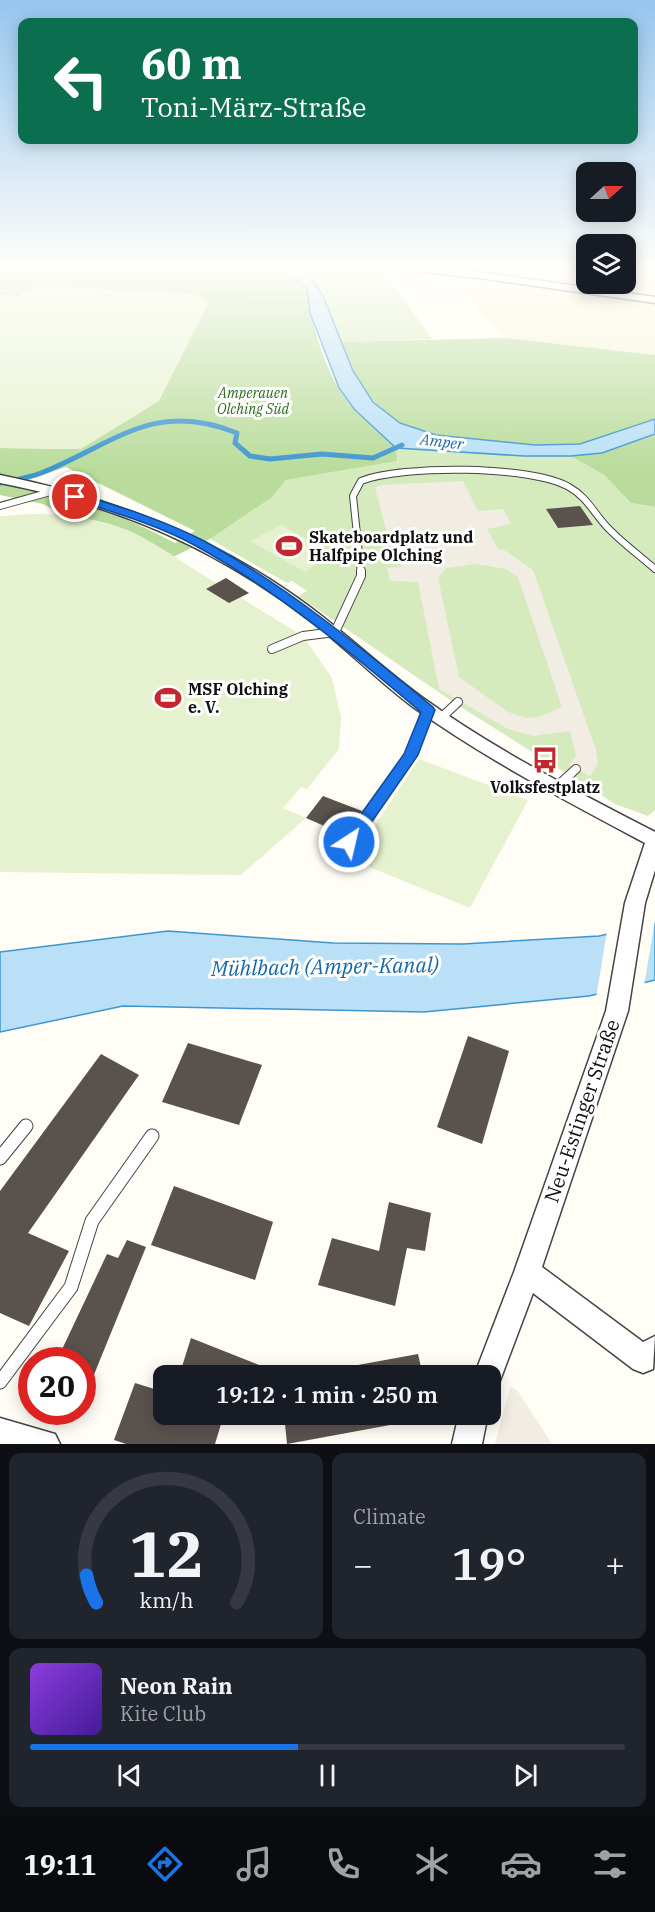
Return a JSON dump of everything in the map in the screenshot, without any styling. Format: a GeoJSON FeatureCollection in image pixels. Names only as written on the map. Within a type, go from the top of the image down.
{"type":"FeatureCollection","features":[{"type":"Feature","properties":{"kind":"street"},"geometry":{"type":"LineString","coordinates":[[5,480],[54,491],[117,510],[198,542],[244,569],[334,632],[435,714],[555,788],[655,840]]}},
{"type":"Feature","properties":{"kind":"street","name":"Neu-Estinger Straße"},"geometry":{"type":"LineString","coordinates":[[492,1365],[527,1272],[618,1005],[635,903],[655,840]]}},
{"type":"Feature","properties":{"kind":"street"},"geometry":{"type":"LineString","coordinates":[[527,1272],[644,1359],[655,1350]]}},
{"type":"Feature","properties":{"kind":"street"},"geometry":{"type":"LineString","coordinates":[[0,1433],[45,1444]]}},
{"type":"Feature","properties":{"kind":"lane"},"geometry":{"type":"LineString","coordinates":[[272,649],[303,636],[334,632],[361,576],[353,496],[361,481],[379,474],[502,472],[536,476],[568,487],[584,497],[607,526],[655,569]]}},
{"type":"Feature","properties":{"kind":"lane"},"geometry":{"type":"LineString","coordinates":[[0,506],[54,491]]}},
{"type":"Feature","properties":{"kind":"lane"},"geometry":{"type":"LineString","coordinates":[[349,842],[411,755],[435,714],[458,702]]}},
{"type":"Feature","properties":{"kind":"lane"},"geometry":{"type":"LineString","coordinates":[[555,788],[576,769]]}},
{"type":"Feature","properties":{"kind":"lane"},"geometry":{"type":"LineString","coordinates":[[0,1158],[26,1126]]}},
{"type":"Feature","properties":{"kind":"lane"},"geometry":{"type":"LineString","coordinates":[[0,1382],[71,1287],[92,1221],[152,1136]]}},
{"type":"Feature","properties":{"kind":"shaded area"},"geometry":{"type":"Polygon","coordinates":[[[503,334],[655,334],[655,355],[506,338],[503,334]]]}},
{"type":"Feature","properties":{"kind":"shaded area"},"geometry":{"type":"Polygon","coordinates":[[[463,481],[478,511],[503,509],[511,524],[487,529],[498,549],[506,551],[533,570],[596,750],[598,764],[590,776],[569,765],[576,756],[570,731],[533,736],[508,729],[439,689],[418,582],[390,581],[387,568],[403,567],[394,558],[375,488],[381,485],[463,481]],[[475,564],[446,568],[438,578],[459,677],[508,712],[527,718],[542,716],[562,707],[518,577],[506,569],[475,564]]]}},
{"type":"Feature","properties":{"kind":"shaded area"},"geometry":{"type":"Polygon","coordinates":[[[510,1387],[517,1390],[552,1444],[495,1444],[510,1387]]]}},
{"type":"Feature","properties":{"kind":"green space"},"geometry":{"type":"Polygon","coordinates":[[[0,334],[193,334],[159,401],[81,449],[0,448],[0,334]]]}},
{"type":"Feature","properties":{"kind":"green space","name":"Amperauen Olching Süd"},"geometry":{"type":"Polygon","coordinates":[[[43,334],[316,334],[322,353],[344,398],[396,448],[397,461],[286,480],[271,498],[210,539],[173,557],[133,533],[105,523],[62,514],[43,504],[0,495],[0,448],[81,449],[43,334]],[[66,467],[16,484],[98,508],[175,543],[195,531],[66,467]]]}},
{"type":"Feature","properties":{"kind":"green space"},"geometry":{"type":"Polygon","coordinates":[[[338,334],[429,334],[432,339],[341,342],[338,334]]]}},
{"type":"Feature","properties":{"kind":"green space"},"geometry":{"type":"Polygon","coordinates":[[[506,338],[655,355],[655,419],[600,439],[564,446],[516,445],[461,439],[414,429],[388,416],[371,398],[357,377],[341,342],[506,338]]]}},
{"type":"Feature","properties":{"kind":"green space"},"geometry":{"type":"Polygon","coordinates":[[[655,434],[655,507],[631,503],[604,475],[571,456],[602,453],[655,434]]]}},
{"type":"Feature","properties":{"kind":"green space"},"geometry":{"type":"Polygon","coordinates":[[[386,447],[524,456],[571,456],[604,475],[631,503],[655,507],[655,810],[648,816],[615,804],[456,704],[298,596],[307,591],[292,581],[287,583],[210,539],[271,498],[286,480],[396,461],[386,447]]]}},
{"type":"Feature","properties":{"kind":"green space","name":"MSF Olching e. V."},"geometry":{"type":"Polygon","coordinates":[[[57,515],[108,523],[154,544],[216,583],[226,578],[249,593],[241,598],[303,636],[332,678],[341,717],[339,749],[307,789],[301,787],[283,808],[306,818],[241,875],[0,872],[0,516],[57,515]]]}},
{"type":"Feature","properties":{"kind":"green space","name":"Skateboardplatz und Halfpipe Olching"},"geometry":{"type":"Polygon","coordinates":[[[281,525],[329,551],[328,555],[305,572],[250,541],[281,525]]]}},
{"type":"Feature","properties":{"kind":"green space"},"geometry":{"type":"Polygon","coordinates":[[[419,759],[528,800],[470,908],[352,860],[419,759]]]}},
{"type":"Feature","properties":{"kind":"water","name":"Amper"},"geometry":{"type":"Polygon","coordinates":[[[318,334],[338,334],[353,371],[373,402],[400,423],[436,435],[535,445],[580,444],[655,419],[655,434],[602,453],[571,456],[524,456],[396,448],[354,409],[339,388],[318,334]]]}},
{"type":"Feature","properties":{"kind":"water","name":"Mühlbach (Amper-Kanal)"},"geometry":{"type":"Polygon","coordinates":[[[655,923],[655,980],[589,996],[424,1012],[123,1006],[0,1032],[0,952],[168,931],[333,943],[463,944],[599,936],[655,923]]]}},
{"type":"Feature","properties":{"kind":"pier"},"geometry":{"type":"Polygon","coordinates":[[[655,920],[644,986],[596,998],[607,931],[655,920]]]}},
{"type":"Feature","properties":{"kind":"building"},"geometry":{"type":"Polygon","coordinates":[[[580,506],[593,525],[558,528],[546,509],[580,506]]]}},
{"type":"Feature","properties":{"kind":"building"},"geometry":{"type":"Polygon","coordinates":[[[226,578],[249,593],[229,603],[206,589],[226,578]]]}},
{"type":"Feature","properties":{"kind":"building"},"geometry":{"type":"Polygon","coordinates":[[[323,796],[362,811],[345,835],[306,818],[323,796]]]}},
{"type":"Feature","properties":{"kind":"building"},"geometry":{"type":"Polygon","coordinates":[[[468,1036],[509,1051],[482,1144],[437,1127],[468,1036]]]}},
{"type":"Feature","properties":{"kind":"building"},"geometry":{"type":"Polygon","coordinates":[[[188,1043],[262,1065],[239,1125],[162,1102],[188,1043]]]}},
{"type":"Feature","properties":{"kind":"building"},"geometry":{"type":"Polygon","coordinates":[[[101,1054],[139,1075],[28,1233],[69,1251],[29,1326],[0,1313],[0,1191],[101,1054]]]}},
{"type":"Feature","properties":{"kind":"building"},"geometry":{"type":"Polygon","coordinates":[[[174,1186],[273,1222],[255,1280],[151,1245],[174,1186]]]}},
{"type":"Feature","properties":{"kind":"building"},"geometry":{"type":"Polygon","coordinates":[[[389,1202],[431,1213],[425,1251],[407,1248],[395,1306],[318,1285],[332,1238],[379,1251],[389,1202]]]}},
{"type":"Feature","properties":{"kind":"building"},"geometry":{"type":"Polygon","coordinates":[[[127,1240],[146,1247],[96,1370],[96,1347],[63,1347],[107,1254],[118,1258],[127,1240]]]}},
{"type":"Feature","properties":{"kind":"building"},"geometry":{"type":"Polygon","coordinates":[[[191,1338],[259,1365],[182,1365],[191,1338]]]}},
{"type":"Feature","properties":{"kind":"building"},"geometry":{"type":"Polygon","coordinates":[[[418,1354],[420,1365],[358,1365],[418,1354]]]}},
{"type":"Feature","properties":{"kind":"building"},"geometry":{"type":"Polygon","coordinates":[[[135,1383],[153,1389],[153,1425],[221,1425],[215,1444],[126,1444],[114,1440],[135,1383]]]}},
{"type":"Feature","properties":{"kind":"building"},"geometry":{"type":"Polygon","coordinates":[[[285,1425],[390,1425],[287,1444],[285,1425]]]}},
{"type":"Feature","properties":{"kind":"waterway"},"geometry":{"type":"LineString","coordinates":[[0,483],[41,473],[135,429],[158,423],[182,421],[208,424],[237,433],[235,443],[250,456],[270,459],[322,454],[373,458],[402,445]]}},
{"type":"Feature","properties":{"kind":"place","name":"Skateboardplatz und Halfpipe Olching"},"geometry":{"type":"Point","coordinates":[289,546]}},
{"type":"Feature","properties":{"kind":"place","name":"MSF Olching e. V."},"geometry":{"type":"Point","coordinates":[168,698]}},
{"type":"Feature","properties":{"kind":"place","name":"Volksfestplatz"},"geometry":{"type":"Point","coordinates":[545,760]}},
{"type":"Feature","properties":{"kind":"route"},"geometry":{"type":"LineString","coordinates":[[75,497],[117,510],[198,542],[244,569],[334,632],[428,710],[411,755],[349,842]]}}]}
